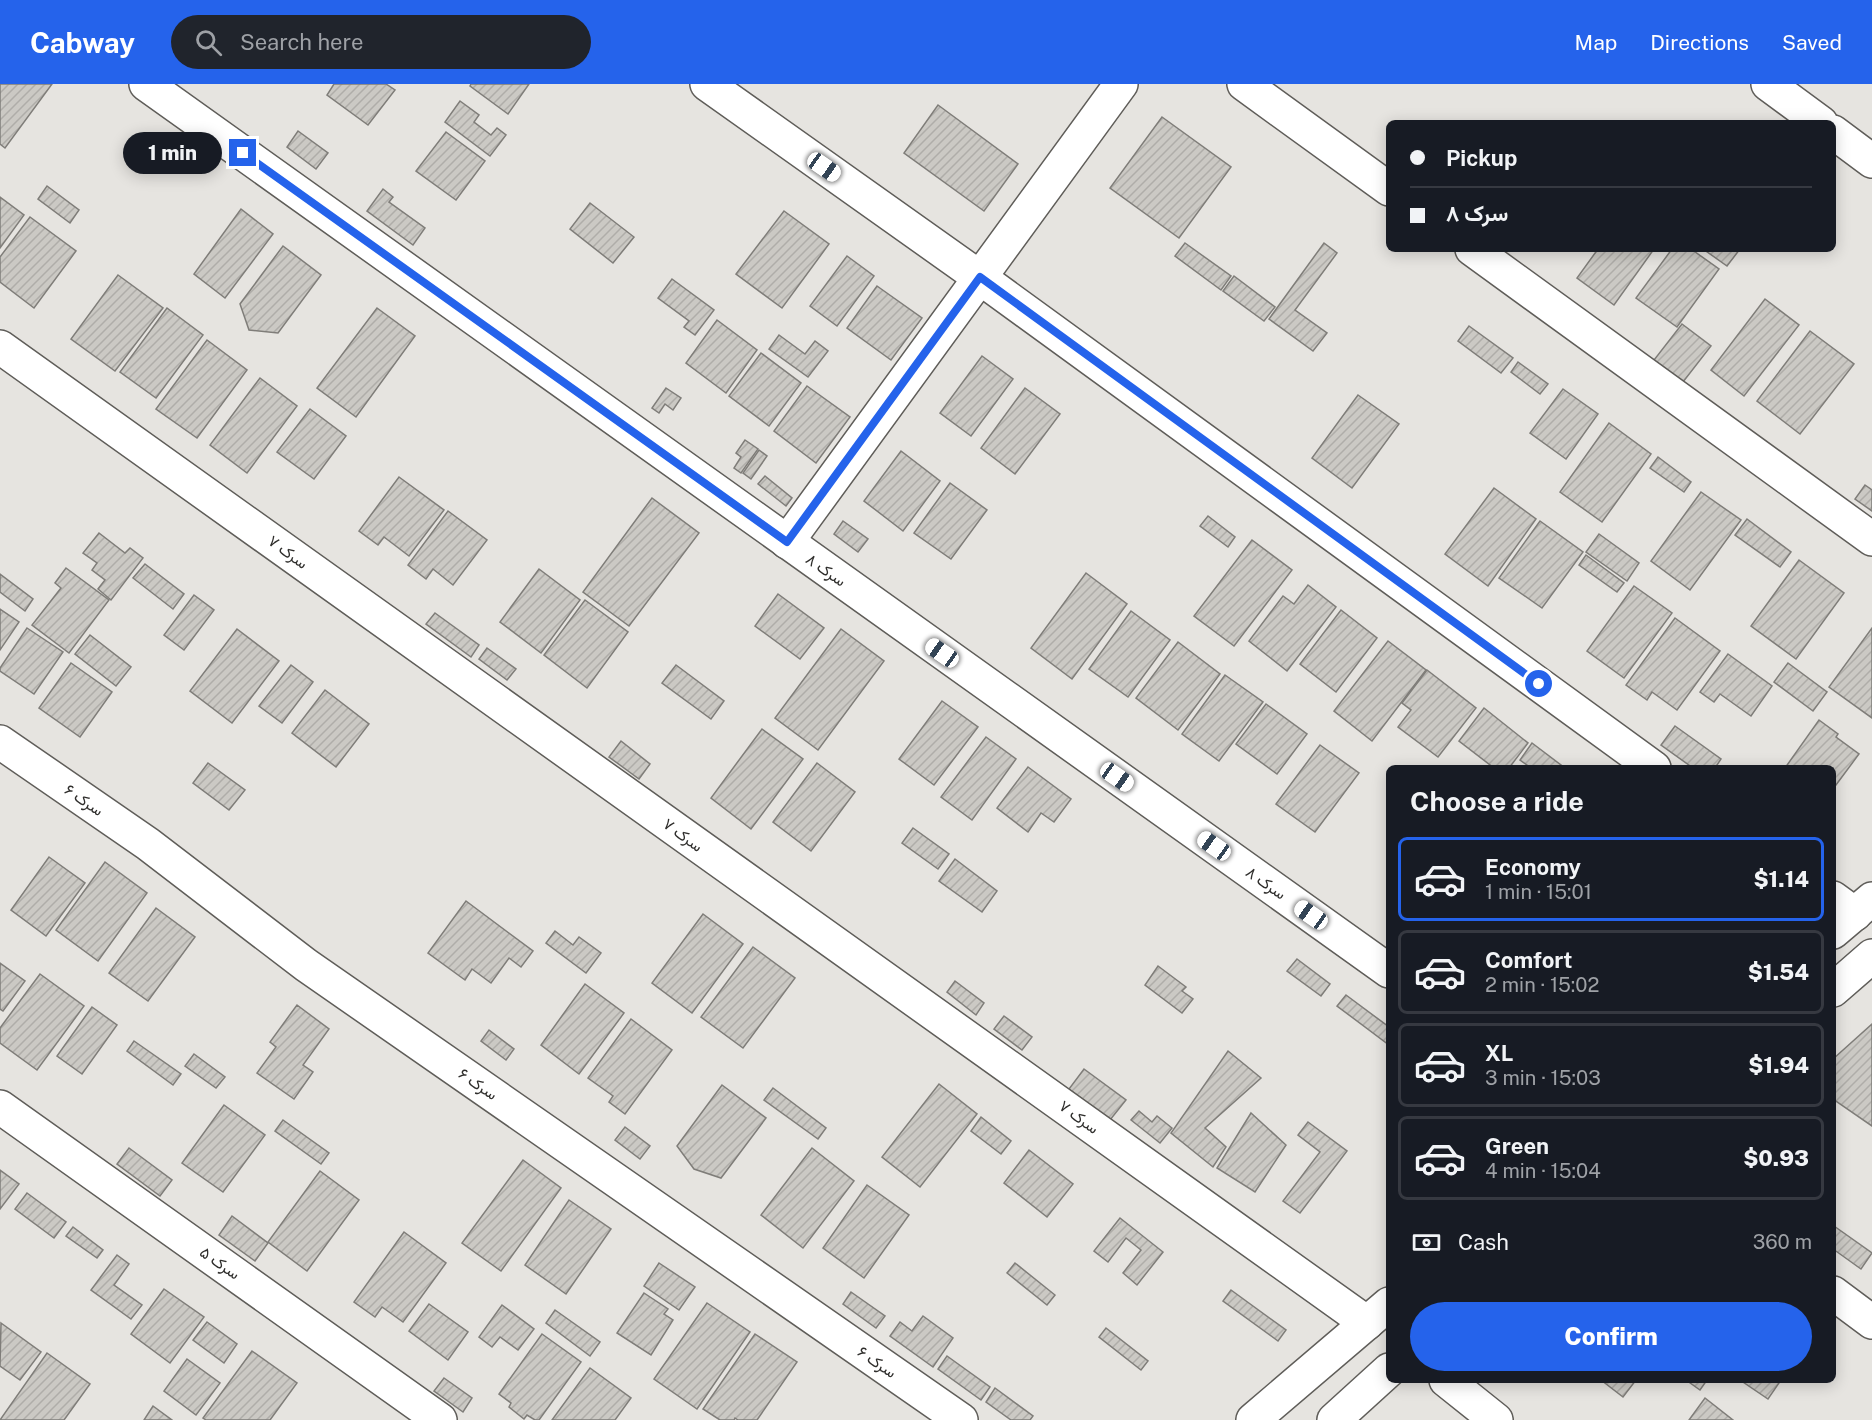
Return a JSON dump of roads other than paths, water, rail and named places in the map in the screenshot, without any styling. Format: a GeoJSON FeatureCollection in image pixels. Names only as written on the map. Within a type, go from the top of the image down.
{"type":"FeatureCollection","features":[{"type":"Feature","properties":{"kind":"street","name":"سرک ۸"},"geometry":{"type":"LineString","coordinates":[[146,84],[1386,969]]}},
{"type":"Feature","properties":{"kind":"street"},"geometry":{"type":"LineString","coordinates":[[707,84],[980,277],[1650,765]]}},
{"type":"Feature","properties":{"kind":"street"},"geometry":{"type":"LineString","coordinates":[[787,542],[1120,84]]}},
{"type":"Feature","properties":{"kind":"street"},"geometry":{"type":"LineString","coordinates":[[1244,84],[1386,187]]}},
{"type":"Feature","properties":{"kind":"street"},"geometry":{"type":"LineString","coordinates":[[1768,84],[1817,120]]}},
{"type":"Feature","properties":{"kind":"street"},"geometry":{"type":"LineString","coordinates":[[1836,134],[1872,161]]}},
{"type":"Feature","properties":{"kind":"street"},"geometry":{"type":"LineString","coordinates":[[1476,252],[1872,539]]}},
{"type":"Feature","properties":{"kind":"street","name":"سرک ۷"},"geometry":{"type":"LineString","coordinates":[[0,347],[1378,1314]]}},
{"type":"Feature","properties":{"kind":"street","name":"سرک ۶"},"geometry":{"type":"LineString","coordinates":[[0,742],[148,844],[306,965],[961,1420]]}},
{"type":"Feature","properties":{"kind":"street"},"geometry":{"type":"LineString","coordinates":[[1836,987],[1872,956]]}},
{"type":"Feature","properties":{"kind":"street","name":"سرک ۵"},"geometry":{"type":"LineString","coordinates":[[0,1107],[440,1420]]}},
{"type":"Feature","properties":{"kind":"street"},"geometry":{"type":"LineString","coordinates":[[1836,1295],[1872,1322]]}},
{"type":"Feature","properties":{"kind":"street"},"geometry":{"type":"LineString","coordinates":[[1253,1420],[1378,1314]]}},
{"type":"Feature","properties":{"kind":"street"},"geometry":{"type":"LineString","coordinates":[[1334,1420],[1386,1373]]}},
{"type":"Feature","properties":{"kind":"street"},"geometry":{"type":"LineString","coordinates":[[1450,1383],[1496,1420]]}}]}
